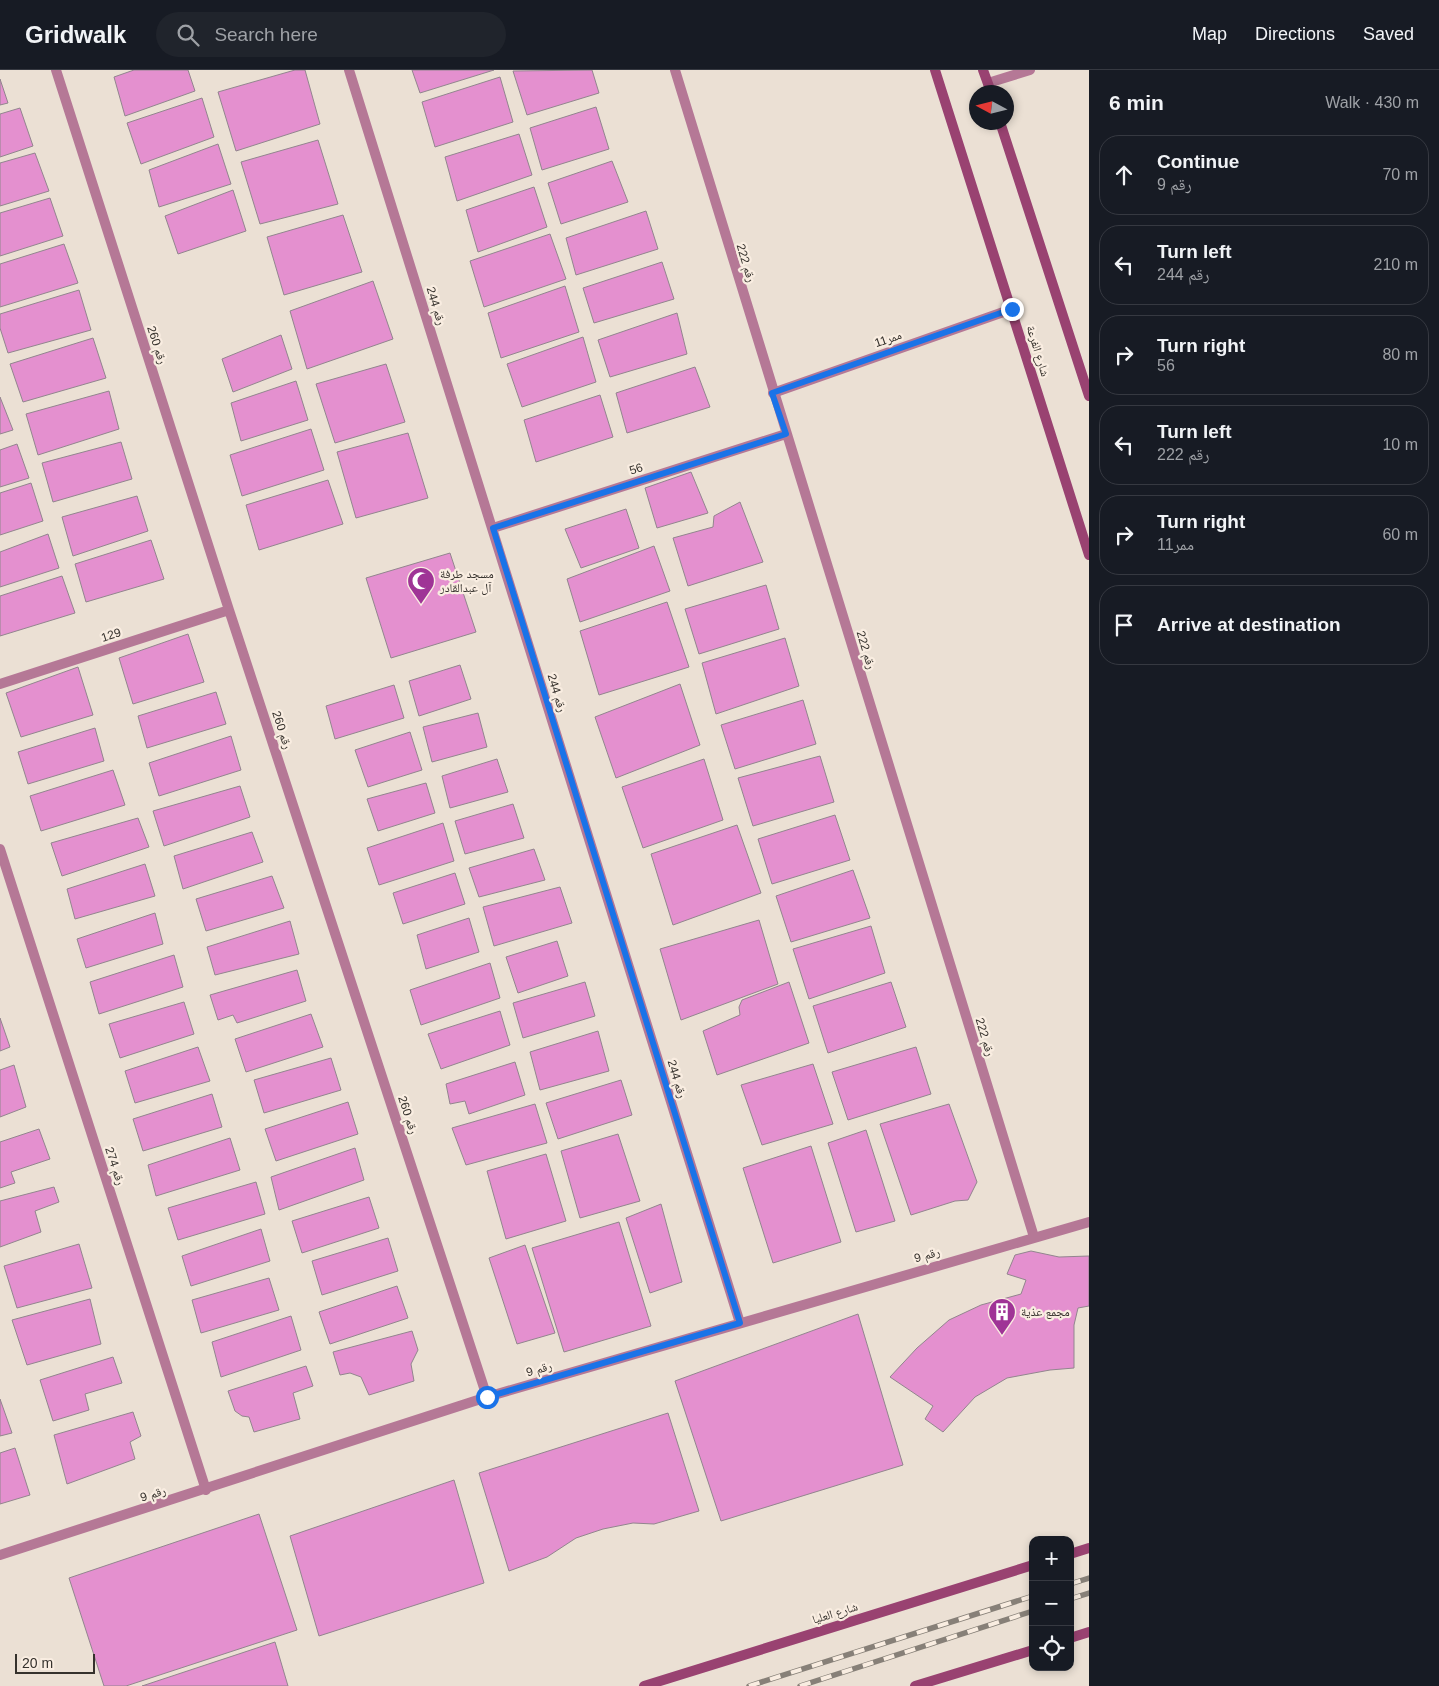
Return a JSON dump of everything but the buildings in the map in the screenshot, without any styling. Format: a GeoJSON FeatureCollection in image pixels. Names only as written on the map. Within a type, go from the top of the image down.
{"type":"FeatureCollection","features":[{"type":"Feature","properties":{"kind":"street","name":"رقم 260"},"geometry":{"type":"LineString","coordinates":[[56,70],[229,610],[487,1397]]}},
{"type":"Feature","properties":{"kind":"street","name":"رقم 244"},"geometry":{"type":"LineString","coordinates":[[349,70],[740,1323]]}},
{"type":"Feature","properties":{"kind":"street","name":"رقم 222"},"geometry":{"type":"LineString","coordinates":[[675,70],[772,393],[1034,1237]]}},
{"type":"Feature","properties":{"kind":"street","name":"شارع الفرعة"},"geometry":{"type":"LineString","coordinates":[[935,70],[1089,555]]}},
{"type":"Feature","properties":{"kind":"street"},"geometry":{"type":"LineString","coordinates":[[983,70],[988,85]]}},
{"type":"Feature","properties":{"kind":"street"},"geometry":{"type":"LineString","coordinates":[[996,85],[1030,70]]}},
{"type":"Feature","properties":{"kind":"street"},"geometry":{"type":"LineString","coordinates":[[1003,130],[1089,396]]}},
{"type":"Feature","properties":{"kind":"street","name":"ممر11"},"geometry":{"type":"LineString","coordinates":[[772,393],[1012,309]]}},
{"type":"Feature","properties":{"kind":"street","name":"56"},"geometry":{"type":"LineString","coordinates":[[493,528],[786,434]]}},
{"type":"Feature","properties":{"kind":"street","name":"129"},"geometry":{"type":"LineString","coordinates":[[0,684],[229,610]]}},
{"type":"Feature","properties":{"kind":"street","name":"رقم 274"},"geometry":{"type":"LineString","coordinates":[[0,849],[206,1490]]}},
{"type":"Feature","properties":{"kind":"street","name":"رقم 9"},"geometry":{"type":"LineString","coordinates":[[0,1555],[206,1490],[487,1397],[1089,1222]]}},
{"type":"Feature","properties":{"kind":"street"},"geometry":{"type":"LineString","coordinates":[[1074,1553],[1089,1548]]}},
{"type":"Feature","properties":{"kind":"street","name":"شارع العليا"},"geometry":{"type":"LineString","coordinates":[[644,1686],[1029,1566]]}},
{"type":"Feature","properties":{"kind":"street"},"geometry":{"type":"LineString","coordinates":[[1074,1637],[1089,1632]]}},
{"type":"Feature","properties":{"kind":"street"},"geometry":{"type":"LineString","coordinates":[[915,1686],[1029,1651]]}},
{"type":"Feature","properties":{"kind":"railway"},"geometry":{"type":"LineString","coordinates":[[1074,1583],[1089,1578]]}},
{"type":"Feature","properties":{"kind":"railway"},"geometry":{"type":"LineString","coordinates":[[1074,1598],[1089,1593]]}},
{"type":"Feature","properties":{"kind":"railway"},"geometry":{"type":"LineString","coordinates":[[749,1686],[1029,1597]]}},
{"type":"Feature","properties":{"kind":"railway"},"geometry":{"type":"LineString","coordinates":[[800,1686],[1029,1612]]}},
{"type":"Feature","properties":{"kind":"place","name":"مسجد طرفة آل عبدالقادر"},"geometry":{"type":"Point","coordinates":[421,605]}},
{"type":"Feature","properties":{"kind":"place","name":"مجمع عذية"},"geometry":{"type":"Point","coordinates":[1002,1336]}},
{"type":"Feature","properties":{"kind":"route"},"geometry":{"type":"LineString","coordinates":[[487,1397],[740,1323],[493,528],[786,434],[772,393],[1012,309]]}}]}
